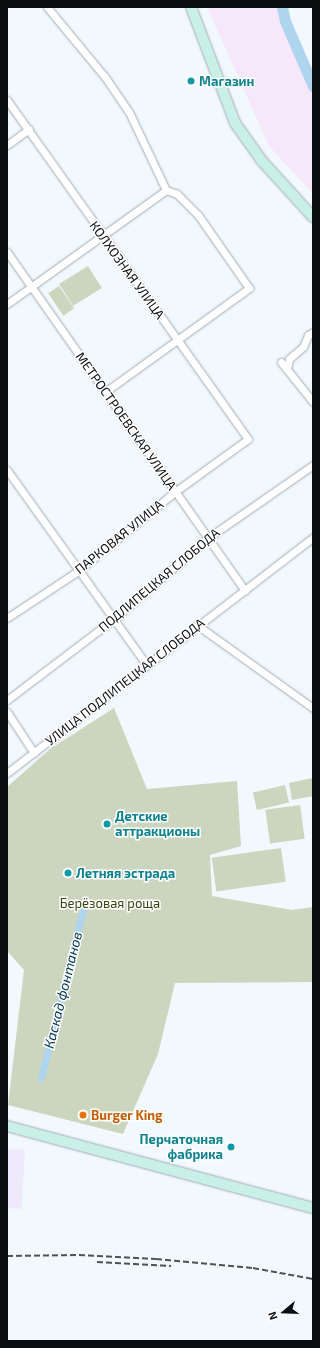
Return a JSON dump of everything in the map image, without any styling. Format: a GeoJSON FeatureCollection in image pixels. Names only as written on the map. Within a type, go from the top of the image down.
{"type":"FeatureCollection","features":[{"type":"Feature","properties":{"kind":"main road"},"geometry":{"type":"LineString","coordinates":[[191,7],[235,123],[262,161],[313,217]]}},
{"type":"Feature","properties":{"kind":"main road"},"geometry":{"type":"LineString","coordinates":[[7,1126],[313,1208]]}},
{"type":"Feature","properties":{"kind":"street"},"geometry":{"type":"LineString","coordinates":[[46,7],[105,77],[129,112],[166,190],[177,194],[198,215],[249,288],[105,392]]}},
{"type":"Feature","properties":{"kind":"street","name":"КОЛХОЗНАЯ УЛИЦА"},"geometry":{"type":"LineString","coordinates":[[7,100],[248,439]]}},
{"type":"Feature","properties":{"kind":"street"},"geometry":{"type":"LineString","coordinates":[[7,145],[29,129]]}},
{"type":"Feature","properties":{"kind":"street"},"geometry":{"type":"LineString","coordinates":[[7,304],[103,237],[166,190]]}},
{"type":"Feature","properties":{"kind":"street","name":"МЕТРОСТРОЕВСКАЯ УЛИЦА"},"geometry":{"type":"LineString","coordinates":[[7,252],[245,591]]}},
{"type":"Feature","properties":{"kind":"street"},"geometry":{"type":"LineString","coordinates":[[287,368],[289,359],[303,347],[308,335],[313,332]]}},
{"type":"Feature","properties":{"kind":"street"},"geometry":{"type":"LineString","coordinates":[[281,362],[312,397]]}},
{"type":"Feature","properties":{"kind":"street","name":"ПАРКОВАЯ УЛИЦА"},"geometry":{"type":"LineString","coordinates":[[7,618],[78,572],[176,491],[248,439]]}},
{"type":"Feature","properties":{"kind":"street","name":"ПОДЛИПЕЦКАЯ СЛОБОДА"},"geometry":{"type":"LineString","coordinates":[[7,700],[115,618],[208,538],[313,465]]}},
{"type":"Feature","properties":{"kind":"street"},"geometry":{"type":"LineString","coordinates":[[7,470],[78,572],[115,618],[146,664]]}},
{"type":"Feature","properties":{"kind":"street","name":"УЛИЦА ПОДЛИПЕЦКАЯ СЛОБОДА"},"geometry":{"type":"LineString","coordinates":[[7,773],[146,664],[245,591],[313,537]]}},
{"type":"Feature","properties":{"kind":"street"},"geometry":{"type":"LineString","coordinates":[[197,625],[313,708]]}},
{"type":"Feature","properties":{"kind":"street"},"geometry":{"type":"LineString","coordinates":[[7,712],[34,753]]}},
{"type":"Feature","properties":{"kind":"shaded area"},"geometry":{"type":"Polygon","coordinates":[[[207,7],[282,7],[288,33],[313,92],[313,194],[269,146],[207,7]]]}},
{"type":"Feature","properties":{"kind":"shaded area"},"geometry":{"type":"Polygon","coordinates":[[[7,1149],[25,1150],[22,1209],[7,1208],[7,1149]]]}},
{"type":"Feature","properties":{"kind":"green space"},"geometry":{"type":"Polygon","coordinates":[[[88,266],[102,288],[73,306],[59,284],[88,266]]]}},
{"type":"Feature","properties":{"kind":"green space"},"geometry":{"type":"Polygon","coordinates":[[[59,286],[74,308],[63,316],[48,293],[59,286]]]}},
{"type":"Feature","properties":{"kind":"green space","name":"Берёзовая роща"},"geometry":{"type":"Polygon","coordinates":[[[114,708],[147,789],[237,781],[241,846],[210,855],[212,896],[292,910],[313,907],[313,982],[175,983],[158,1054],[123,1134],[8,1105],[24,970],[7,951],[7,787],[50,749],[114,708]]]}},
{"type":"Feature","properties":{"kind":"green space"},"geometry":{"type":"Polygon","coordinates":[[[313,778],[313,796],[292,800],[289,783],[313,778]]]}},
{"type":"Feature","properties":{"kind":"green space"},"geometry":{"type":"Polygon","coordinates":[[[285,785],[289,803],[257,810],[253,792],[285,785]]]}},
{"type":"Feature","properties":{"kind":"green space"},"geometry":{"type":"Polygon","coordinates":[[[300,805],[305,839],[270,844],[265,810],[300,805]]]}},
{"type":"Feature","properties":{"kind":"green space"},"geometry":{"type":"Polygon","coordinates":[[[281,848],[286,882],[216,891],[212,858],[281,848]]]}},
{"type":"Feature","properties":{"kind":"waterway"},"geometry":{"type":"LineString","coordinates":[[282,7],[285,21],[313,86]]}},
{"type":"Feature","properties":{"kind":"waterway","name":"Каскад фонтанов"},"geometry":{"type":"LineString","coordinates":[[41,1078],[85,902]]}},
{"type":"Feature","properties":{"kind":"railway"},"geometry":{"type":"LineString","coordinates":[[7,1256],[79,1255],[156,1259],[253,1268],[313,1279]]}},
{"type":"Feature","properties":{"kind":"railway"},"geometry":{"type":"LineString","coordinates":[[97,1262],[171,1266]]}},
{"type":"Feature","properties":{"kind":"place","name":"Магазин"},"geometry":{"type":"Point","coordinates":[191,81]}},
{"type":"Feature","properties":{"kind":"place","name":"Детские аттракционы"},"geometry":{"type":"Point","coordinates":[107,824]}},
{"type":"Feature","properties":{"kind":"place","name":"Летняя эстрада"},"geometry":{"type":"Point","coordinates":[68,873]}},
{"type":"Feature","properties":{"kind":"place","name":"Burger King"},"geometry":{"type":"Point","coordinates":[83,1115]}},
{"type":"Feature","properties":{"kind":"place","name":"Перчаточная фабрика"},"geometry":{"type":"Point","coordinates":[231,1147]}}]}
